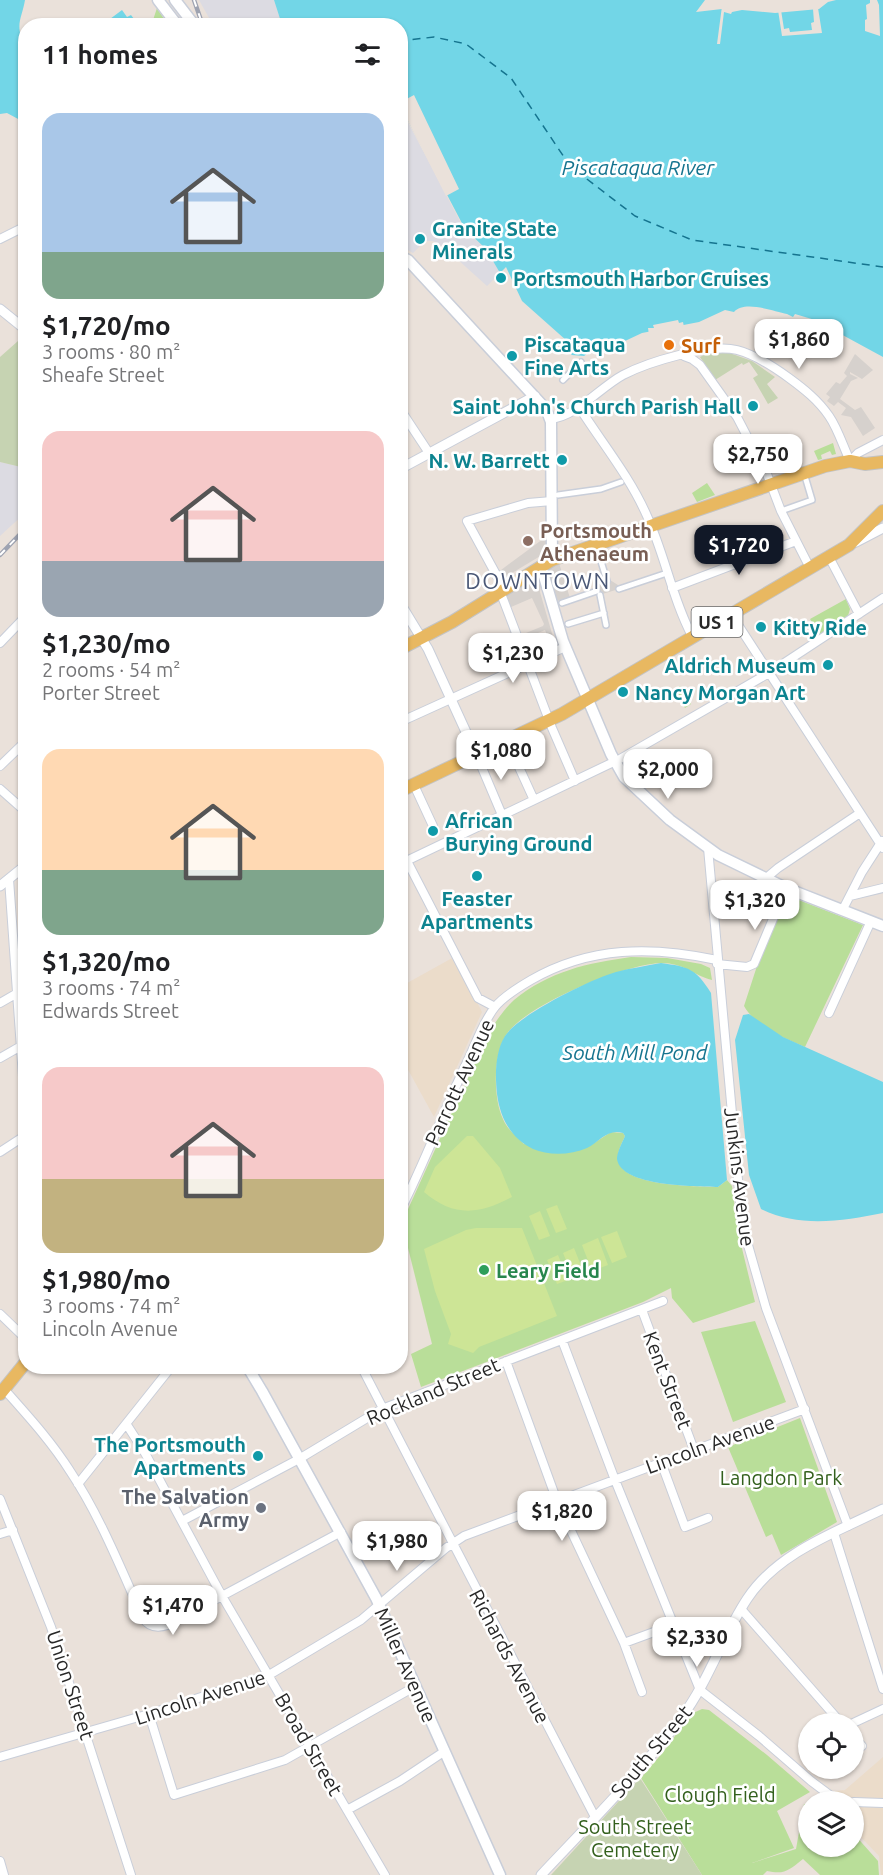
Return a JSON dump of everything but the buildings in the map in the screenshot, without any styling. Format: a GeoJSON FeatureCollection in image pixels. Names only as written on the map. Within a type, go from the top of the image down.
{"type":"FeatureCollection","features":[{"type":"Feature","properties":{"kind":"main road"},"geometry":{"type":"LineString","coordinates":[[158,0],[172,18]]}},
{"type":"Feature","properties":{"kind":"main road"},"geometry":{"type":"LineString","coordinates":[[175,0],[189,18]]}},
{"type":"Feature","properties":{"kind":"main road"},"geometry":{"type":"LineString","coordinates":[[408,260],[546,409],[550,419],[555,498],[552,560]]}},
{"type":"Feature","properties":{"kind":"main road"},"geometry":{"type":"LineString","coordinates":[[408,645],[452,622],[552,560],[825,466],[850,461],[865,464],[883,462]]}},
{"type":"Feature","properties":{"kind":"main road","name":"US 1"},"geometry":{"type":"LineString","coordinates":[[408,788],[549,721],[849,545],[883,511]]}},
{"type":"Feature","properties":{"kind":"main road"},"geometry":{"type":"LineString","coordinates":[[541,566],[565,647],[586,699],[624,777],[658,810],[708,848],[765,879],[883,926]]}},
{"type":"Feature","properties":{"kind":"main road"},"geometry":{"type":"LineString","coordinates":[[2,1391],[18,1372]]}},
{"type":"Feature","properties":{"kind":"main road","name":"Miller Avenue"},"geometry":{"type":"LineString","coordinates":[[251,1374],[341,1532],[379,1605],[500,1875]]}},
{"type":"Feature","properties":{"kind":"street"},"geometry":{"type":"LineString","coordinates":[[0,239],[18,230]]}},
{"type":"Feature","properties":{"kind":"street"},"geometry":{"type":"LineString","coordinates":[[0,309],[18,324]]}},
{"type":"Feature","properties":{"kind":"street"},"geometry":{"type":"LineString","coordinates":[[550,419],[566,416],[623,376],[640,367],[711,349],[732,349],[751,355],[775,368],[812,397],[832,422],[850,461],[858,453],[883,440]]}},
{"type":"Feature","properties":{"kind":"street"},"geometry":{"type":"LineString","coordinates":[[677,357],[689,357],[700,365],[737,417],[765,469],[781,511],[810,568]]}},
{"type":"Feature","properties":{"kind":"street"},"geometry":{"type":"LineString","coordinates":[[563,381],[580,362]]}},
{"type":"Feature","properties":{"kind":"street"},"geometry":{"type":"LineString","coordinates":[[408,465],[535,396]]}},
{"type":"Feature","properties":{"kind":"street"},"geometry":{"type":"LineString","coordinates":[[579,407],[632,489],[651,527],[672,588],[692,636]]}},
{"type":"Feature","properties":{"kind":"street"},"geometry":{"type":"LineString","coordinates":[[408,421],[429,453]]}},
{"type":"Feature","properties":{"kind":"street"},"geometry":{"type":"LineString","coordinates":[[781,511],[812,500],[804,473]]}},
{"type":"Feature","properties":{"kind":"street"},"geometry":{"type":"LineString","coordinates":[[575,781],[549,721],[502,590],[467,521],[528,503],[602,489],[621,482]]}},
{"type":"Feature","properties":{"kind":"street"},"geometry":{"type":"LineString","coordinates":[[849,545],[883,528]]}},
{"type":"Feature","properties":{"kind":"street"},"geometry":{"type":"LineString","coordinates":[[672,588],[796,541]]}},
{"type":"Feature","properties":{"kind":"street"},"geometry":{"type":"LineString","coordinates":[[596,545],[607,581]]}},
{"type":"Feature","properties":{"kind":"street"},"geometry":{"type":"LineString","coordinates":[[829,557],[860,614]]}},
{"type":"Feature","properties":{"kind":"street"},"geometry":{"type":"LineString","coordinates":[[619,589],[667,573]]}},
{"type":"Feature","properties":{"kind":"street"},"geometry":{"type":"LineString","coordinates":[[562,603],[598,593],[606,625]]}},
{"type":"Feature","properties":{"kind":"street"},"geometry":{"type":"LineString","coordinates":[[408,860],[615,762],[770,673],[883,598]]}},
{"type":"Feature","properties":{"kind":"street"},"geometry":{"type":"LineString","coordinates":[[568,624],[604,613]]}},
{"type":"Feature","properties":{"kind":"street"},"geometry":{"type":"LineString","coordinates":[[731,614],[882,844],[867,863],[843,909]]}},
{"type":"Feature","properties":{"kind":"street"},"geometry":{"type":"LineString","coordinates":[[408,616],[451,698],[502,815]]}},
{"type":"Feature","properties":{"kind":"street"},"geometry":{"type":"LineString","coordinates":[[0,644],[18,625]]}},
{"type":"Feature","properties":{"kind":"street"},"geometry":{"type":"LineString","coordinates":[[408,718],[565,647]]}},
{"type":"Feature","properties":{"kind":"street"},"geometry":{"type":"LineString","coordinates":[[507,741],[534,800]]}},
{"type":"Feature","properties":{"kind":"street"},"geometry":{"type":"LineString","coordinates":[[0,766],[18,750]]}},
{"type":"Feature","properties":{"kind":"street"},"geometry":{"type":"LineString","coordinates":[[414,785],[433,825]]}},
{"type":"Feature","properties":{"kind":"street"},"geometry":{"type":"LineString","coordinates":[[0,789],[18,805]]}},
{"type":"Feature","properties":{"kind":"street"},"geometry":{"type":"LineString","coordinates":[[765,879],[860,813]]}},
{"type":"Feature","properties":{"kind":"street","name":"Junkins Avenue"},"geometry":{"type":"LineString","coordinates":[[708,848],[742,1224],[766,1308],[848,1526]]}},
{"type":"Feature","properties":{"kind":"street"},"geometry":{"type":"LineString","coordinates":[[408,869],[478,998],[495,1007]]}},
{"type":"Feature","properties":{"kind":"street"},"geometry":{"type":"LineString","coordinates":[[0,886],[18,872]]}},
{"type":"Feature","properties":{"kind":"street"},"geometry":{"type":"LineString","coordinates":[[9,879],[18,1006]]}},
{"type":"Feature","properties":{"kind":"street","name":"Parrott Avenue"},"geometry":{"type":"LineString","coordinates":[[408,1193],[457,1083],[495,1007],[524,984],[541,975],[576,960],[599,954],[653,951],[747,967],[754,964],[786,888]]}},
{"type":"Feature","properties":{"kind":"street"},"geometry":{"type":"LineString","coordinates":[[850,896],[883,888]]}},
{"type":"Feature","properties":{"kind":"street"},"geometry":{"type":"LineString","coordinates":[[829,1013],[871,921]]}},
{"type":"Feature","properties":{"kind":"street"},"geometry":{"type":"LineString","coordinates":[[0,1003],[17,993]]}},
{"type":"Feature","properties":{"kind":"street"},"geometry":{"type":"LineString","coordinates":[[0,1058],[18,1048]]}},
{"type":"Feature","properties":{"kind":"street"},"geometry":{"type":"LineString","coordinates":[[0,1152],[18,1140]]}},
{"type":"Feature","properties":{"kind":"street","name":"Rockland Street"},"geometry":{"type":"LineString","coordinates":[[182,1521],[299,1459],[382,1409],[663,1301]]}},
{"type":"Feature","properties":{"kind":"street","name":"Kent Street"},"geometry":{"type":"LineString","coordinates":[[642,1310],[694,1450]]}},
{"type":"Feature","properties":{"kind":"street"},"geometry":{"type":"LineString","coordinates":[[0,1314],[18,1332]]}},
{"type":"Feature","properties":{"kind":"street"},"geometry":{"type":"LineString","coordinates":[[562,1340],[615,1480],[700,1690],[824,1791]]}},
{"type":"Feature","properties":{"kind":"street"},"geometry":{"type":"LineString","coordinates":[[506,1361],[557,1501],[624,1643],[642,1692]]}},
{"type":"Feature","properties":{"kind":"street"},"geometry":{"type":"LineString","coordinates":[[78,1484],[166,1374]]}},
{"type":"Feature","properties":{"kind":"street","name":"Richards Avenue"},"geometry":{"type":"LineString","coordinates":[[365,1374],[595,1817]]}},
{"type":"Feature","properties":{"kind":"street"},"geometry":{"type":"LineString","coordinates":[[2,1391],[62,1458],[78,1484],[146,1623],[155,1627],[168,1625],[341,1532]]}},
{"type":"Feature","properties":{"kind":"street","name":"Lincoln Avenue"},"geometry":{"type":"LineString","coordinates":[[0,1757],[149,1714],[269,1675],[348,1628],[452,1544],[471,1533],[805,1409]]}},
{"type":"Feature","properties":{"kind":"street","name":"Broad Street"},"geometry":{"type":"LineString","coordinates":[[127,1425],[145,1453],[222,1596],[386,1875]]}},
{"type":"Feature","properties":{"kind":"street"},"geometry":{"type":"LineString","coordinates":[[661,1462],[685,1527],[708,1518]]}},
{"type":"Feature","properties":{"kind":"street","name":"Union Street"},"geometry":{"type":"LineString","coordinates":[[0,1499],[51,1627],[87,1732],[131,1875]]}},
{"type":"Feature","properties":{"kind":"street","name":"South Street"},"geometry":{"type":"LineString","coordinates":[[541,1875],[672,1731],[700,1690],[741,1609],[753,1591],[792,1557],[883,1509]]}},
{"type":"Feature","properties":{"kind":"street"},"geometry":{"type":"LineString","coordinates":[[0,1534],[13,1530]]}},
{"type":"Feature","properties":{"kind":"street"},"geometry":{"type":"LineString","coordinates":[[834,1533],[883,1689]]}},
{"type":"Feature","properties":{"kind":"street"},"geometry":{"type":"LineString","coordinates":[[741,1609],[832,1713]]}},
{"type":"Feature","properties":{"kind":"street"},"geometry":{"type":"LineString","coordinates":[[624,1643],[673,1625]]}},
{"type":"Feature","properties":{"kind":"street"},"geometry":{"type":"LineString","coordinates":[[149,1714],[174,1795],[285,1760],[416,1686]]}},
{"type":"Feature","properties":{"kind":"street"},"geometry":{"type":"LineString","coordinates":[[864,1718],[883,1709]]}},
{"type":"Feature","properties":{"kind":"street"},"geometry":{"type":"LineString","coordinates":[[347,1810],[400,1781],[445,1751]]}},
{"type":"Feature","properties":{"kind":"street"},"geometry":{"type":"LineString","coordinates":[[864,1802],[883,1803]]}},
{"type":"Feature","properties":{"kind":"street"},"geometry":{"type":"LineString","coordinates":[[0,1861],[4,1875]]}},
{"type":"Feature","properties":{"kind":"shaded area"},"geometry":{"type":"Polygon","coordinates":[[[199,0],[274,0],[280,18],[209,18],[199,0]]]}},
{"type":"Feature","properties":{"kind":"shaded area","name":"Granite State Minerals"},"geometry":{"type":"Polygon","coordinates":[[[408,122],[464,229],[486,249],[500,273],[487,286],[446,249],[433,241],[425,241],[413,253],[408,250],[408,122]]]}},
{"type":"Feature","properties":{"kind":"shaded area"},"geometry":{"type":"Polygon","coordinates":[[[855,354],[873,370],[862,379],[850,372],[858,378],[851,381],[840,399],[855,410],[861,407],[875,428],[863,436],[851,417],[841,415],[846,408],[838,402],[834,406],[827,401],[830,397],[826,394],[836,382],[840,384],[847,376],[844,373],[855,354]]]}},
{"type":"Feature","properties":{"kind":"shaded area"},"geometry":{"type":"Polygon","coordinates":[[[0,462],[18,466],[18,519],[0,536],[0,462]]]}},
{"type":"Feature","properties":{"kind":"shaded area"},"geometry":{"type":"Polygon","coordinates":[[[543,539],[547,540],[547,552],[512,573],[512,576],[501,577],[498,570],[543,539]]]}},
{"type":"Feature","properties":{"kind":"shaded area"},"geometry":{"type":"Polygon","coordinates":[[[559,563],[570,598],[557,601],[550,577],[546,573],[548,569],[559,563]]]}},
{"type":"Feature","properties":{"kind":"shaded area"},"geometry":{"type":"Polygon","coordinates":[[[529,580],[538,582],[541,586],[540,592],[553,637],[557,639],[558,645],[530,659],[529,656],[551,645],[545,630],[522,640],[521,635],[544,624],[532,598],[511,607],[508,606],[505,597],[529,580]]]}},
{"type":"Feature","properties":{"kind":"shaded area"},"geometry":{"type":"Polygon","coordinates":[[[610,580],[618,585],[619,589],[599,595],[595,585],[610,580]]]}},
{"type":"Feature","properties":{"kind":"shaded area"},"geometry":{"type":"Polygon","coordinates":[[[454,957],[482,1012],[434,1117],[408,1070],[408,983],[454,957]]]}},
{"type":"Feature","properties":{"kind":"shaded area"},"geometry":{"type":"Polygon","coordinates":[[[883,1757],[883,1875],[881,1875],[879,1856],[864,1840],[864,1791],[835,1791],[845,1790],[858,1779],[864,1779],[864,1774],[883,1757]]]}},
{"type":"Feature","properties":{"kind":"green space"},"geometry":{"type":"Polygon","coordinates":[[[157,8],[163,18],[154,18],[157,8]]]}},
{"type":"Feature","properties":{"kind":"green space"},"geometry":{"type":"Polygon","coordinates":[[[18,341],[18,466],[0,462],[0,357],[18,341]]]}},
{"type":"Feature","properties":{"kind":"green space"},"geometry":{"type":"Polygon","coordinates":[[[724,351],[752,361],[775,377],[767,384],[778,398],[768,404],[753,378],[758,375],[749,362],[743,365],[742,363],[715,380],[700,357],[724,351]]]}},
{"type":"Feature","properties":{"kind":"green space"},"geometry":{"type":"Polygon","coordinates":[[[833,443],[836,454],[832,455],[830,451],[821,455],[822,459],[818,460],[814,451],[833,443]]]}},
{"type":"Feature","properties":{"kind":"green space"},"geometry":{"type":"Polygon","coordinates":[[[707,483],[715,495],[697,502],[692,493],[707,483]]]}},
{"type":"Feature","properties":{"kind":"green space"},"geometry":{"type":"Polygon","coordinates":[[[846,599],[850,609],[848,616],[820,635],[810,619],[846,599]]]}},
{"type":"Feature","properties":{"kind":"green space"},"geometry":{"type":"Polygon","coordinates":[[[680,686],[691,704],[685,708],[674,690],[680,686]]]}},
{"type":"Feature","properties":{"kind":"green space"},"geometry":{"type":"Polygon","coordinates":[[[786,895],[863,925],[805,1047],[755,1020],[744,1006],[757,966],[786,895]]]}},
{"type":"Feature","properties":{"kind":"green space"},"geometry":{"type":"Polygon","coordinates":[[[631,957],[667,958],[701,964],[710,968],[712,980],[676,965],[661,963],[645,965],[601,978],[533,1011],[517,1023],[502,1043],[497,1065],[496,1088],[503,1119],[524,1144],[588,1147],[611,1132],[623,1133],[625,1136],[618,1159],[622,1168],[645,1180],[718,1187],[727,1180],[732,1186],[738,1232],[755,1302],[693,1323],[672,1298],[671,1288],[643,1302],[421,1387],[411,1354],[432,1344],[408,1248],[408,1209],[486,1037],[499,1017],[514,1000],[541,982],[555,975],[600,962],[631,957]]]}},
{"type":"Feature","properties":{"kind":"green space"},"geometry":{"type":"Polygon","coordinates":[[[467,1136],[473,1136],[500,1168],[512,1197],[488,1207],[466,1211],[445,1206],[424,1192],[435,1167],[467,1136]]]}},
{"type":"Feature","properties":{"kind":"green space"},"geometry":{"type":"Polygon","coordinates":[[[557,1205],[567,1229],[556,1233],[546,1209],[557,1205]]]}},
{"type":"Feature","properties":{"kind":"green space"},"geometry":{"type":"Polygon","coordinates":[[[540,1211],[550,1236],[539,1240],[529,1216],[540,1211]]]}},
{"type":"Feature","properties":{"kind":"green space","name":"Leary Field"},"geometry":{"type":"Polygon","coordinates":[[[522,1228],[557,1316],[479,1347],[473,1353],[448,1344],[451,1334],[435,1291],[424,1249],[466,1230],[522,1228]]]}},
{"type":"Feature","properties":{"kind":"green space"},"geometry":{"type":"Polygon","coordinates":[[[617,1231],[627,1257],[612,1263],[601,1237],[617,1231]]]}},
{"type":"Feature","properties":{"kind":"green space"},"geometry":{"type":"Polygon","coordinates":[[[598,1238],[608,1265],[592,1271],[582,1245],[598,1238]]]}},
{"type":"Feature","properties":{"kind":"green space"},"geometry":{"type":"Polygon","coordinates":[[[574,1248],[584,1273],[573,1277],[563,1253],[574,1248]]]}},
{"type":"Feature","properties":{"kind":"green space"},"geometry":{"type":"Polygon","coordinates":[[[558,1255],[568,1280],[557,1284],[547,1260],[558,1255]]]}},
{"type":"Feature","properties":{"kind":"green space","name":"Langdon Park"},"geometry":{"type":"Polygon","coordinates":[[[755,1321],[786,1402],[733,1422],[701,1332],[755,1321]]]}},
{"type":"Feature","properties":{"kind":"green space","name":"Langdon Park"},"geometry":{"type":"Polygon","coordinates":[[[800,1418],[837,1522],[781,1555],[772,1534],[766,1537],[728,1447],[800,1418]]]}},
{"type":"Feature","properties":{"kind":"green space","name":"Clough Field"},"geometry":{"type":"Polygon","coordinates":[[[702,1709],[709,1710],[809,1791],[798,1791],[798,1799],[777,1811],[794,1848],[752,1863],[796,1849],[798,1838],[798,1857],[864,1857],[864,1845],[878,1861],[879,1875],[820,1875],[803,1859],[786,1871],[767,1871],[763,1875],[702,1875],[641,1778],[691,1714],[702,1709]]]}},
{"type":"Feature","properties":{"kind":"green space","name":"South Street Cemetery"},"geometry":{"type":"Polygon","coordinates":[[[640,1778],[702,1875],[551,1875],[640,1778]]]}},
{"type":"Feature","properties":{"kind":"water"},"geometry":{"type":"Polygon","coordinates":[[[0,0],[25,0],[21,18],[18,18],[18,119],[7,113],[0,114],[0,0]]]}},
{"type":"Feature","properties":{"kind":"water","name":"Piscataqua River"},"geometry":{"type":"Polygon","coordinates":[[[274,0],[705,0],[696,12],[722,9],[732,12],[742,10],[775,13],[819,9],[828,2],[836,0],[883,0],[883,357],[815,320],[795,314],[793,317],[759,307],[745,307],[734,312],[725,310],[699,322],[642,333],[608,349],[604,341],[584,356],[572,355],[567,350],[567,341],[522,301],[506,267],[500,273],[486,249],[465,229],[408,120],[408,18],[280,18],[274,0]]]}},
{"type":"Feature","properties":{"kind":"water"},"geometry":{"type":"Polygon","coordinates":[[[122,10],[127,17],[131,15],[133,18],[111,18],[122,10]]]}},
{"type":"Feature","properties":{"kind":"water","name":"South Mill Pond"},"geometry":{"type":"Polygon","coordinates":[[[661,963],[690,970],[700,978],[711,993],[727,1180],[718,1187],[661,1183],[631,1175],[622,1168],[617,1159],[625,1136],[623,1133],[613,1132],[587,1148],[574,1152],[553,1154],[533,1149],[512,1133],[498,1103],[496,1064],[502,1042],[512,1028],[539,1008],[590,982],[616,972],[661,963]]]}},
{"type":"Feature","properties":{"kind":"water","name":"South Mill Pond"},"geometry":{"type":"Polygon","coordinates":[[[749,1014],[783,1037],[883,1082],[883,1213],[837,1220],[806,1221],[790,1219],[761,1209],[749,1175],[735,1040],[743,1015],[749,1014]]]}},
{"type":"Feature","properties":{"kind":"pier"},"geometry":{"type":"Polygon","coordinates":[[[870,0],[877,0],[879,5],[880,36],[865,31],[866,5],[870,3],[870,0]]]}},
{"type":"Feature","properties":{"kind":"pier"},"geometry":{"type":"Polygon","coordinates":[[[722,6],[733,10],[731,14],[724,12],[720,44],[717,44],[722,6]]]}},
{"type":"Feature","properties":{"kind":"pier"},"geometry":{"type":"Polygon","coordinates":[[[818,8],[822,33],[782,36],[778,10],[781,10],[784,29],[789,28],[790,32],[812,30],[813,9],[818,8]]]}},
{"type":"Feature","properties":{"kind":"pier","name":"Granite State Minerals"},"geometry":{"type":"Polygon","coordinates":[[[414,95],[459,189],[446,196],[408,121],[408,98],[414,95]]]}},
{"type":"Feature","properties":{"kind":"pier"},"geometry":{"type":"Polygon","coordinates":[[[678,320],[679,323],[683,322],[684,327],[649,335],[648,328],[654,328],[653,325],[678,320]]]}},
{"type":"Feature","properties":{"kind":"ferry route"},"geometry":{"type":"LineString","coordinates":[[408,40],[434,37],[466,44],[511,78],[570,166],[635,216],[692,240],[883,267]]}},
{"type":"Feature","properties":{"kind":"railway"},"geometry":{"type":"LineString","coordinates":[[194,0],[200,18]]}},
{"type":"Feature","properties":{"kind":"railway"},"geometry":{"type":"LineString","coordinates":[[0,555],[18,536]]}},
{"type":"Feature","properties":{"kind":"place","name":"Granite State Minerals"},"geometry":{"type":"Point","coordinates":[420,239]}},
{"type":"Feature","properties":{"kind":"place","name":"Portsmouth Harbor Cruises"},"geometry":{"type":"Point","coordinates":[501,278]}},
{"type":"Feature","properties":{"kind":"place","name":"Surf"},"geometry":{"type":"Point","coordinates":[669,345]}},
{"type":"Feature","properties":{"kind":"place","name":"Piscataqua Fine Arts"},"geometry":{"type":"Point","coordinates":[512,356]}},
{"type":"Feature","properties":{"kind":"place","name":"Saint John's Church Parish Hall"},"geometry":{"type":"Point","coordinates":[753,406]}},
{"type":"Feature","properties":{"kind":"place","name":"N. W. Barrett"},"geometry":{"type":"Point","coordinates":[562,460]}},
{"type":"Feature","properties":{"kind":"place","name":"Portsmouth Athenaeum"},"geometry":{"type":"Point","coordinates":[528,541]}},
{"type":"Feature","properties":{"kind":"place","name":"Kitty Ride"},"geometry":{"type":"Point","coordinates":[761,627]}},
{"type":"Feature","properties":{"kind":"place","name":"Aldrich Museum"},"geometry":{"type":"Point","coordinates":[828,665]}},
{"type":"Feature","properties":{"kind":"place","name":"Nancy Morgan Art"},"geometry":{"type":"Point","coordinates":[623,692]}},
{"type":"Feature","properties":{"kind":"place","name":"African Burying Ground"},"geometry":{"type":"Point","coordinates":[433,831]}},
{"type":"Feature","properties":{"kind":"place","name":"Feaster Apartments"},"geometry":{"type":"Point","coordinates":[477,876]}},
{"type":"Feature","properties":{"kind":"place","name":"Leary Field"},"geometry":{"type":"Point","coordinates":[484,1270]}},
{"type":"Feature","properties":{"kind":"place","name":"The Portsmouth Apartments"},"geometry":{"type":"Point","coordinates":[258,1456]}},
{"type":"Feature","properties":{"kind":"place","name":"The Salvation Army"},"geometry":{"type":"Point","coordinates":[261,1508]}},
{"type":"Feature","properties":{"kind":"district","name":"DOWNTOWN"},"geometry":{"type":"Point","coordinates":[538,580]}}]}
